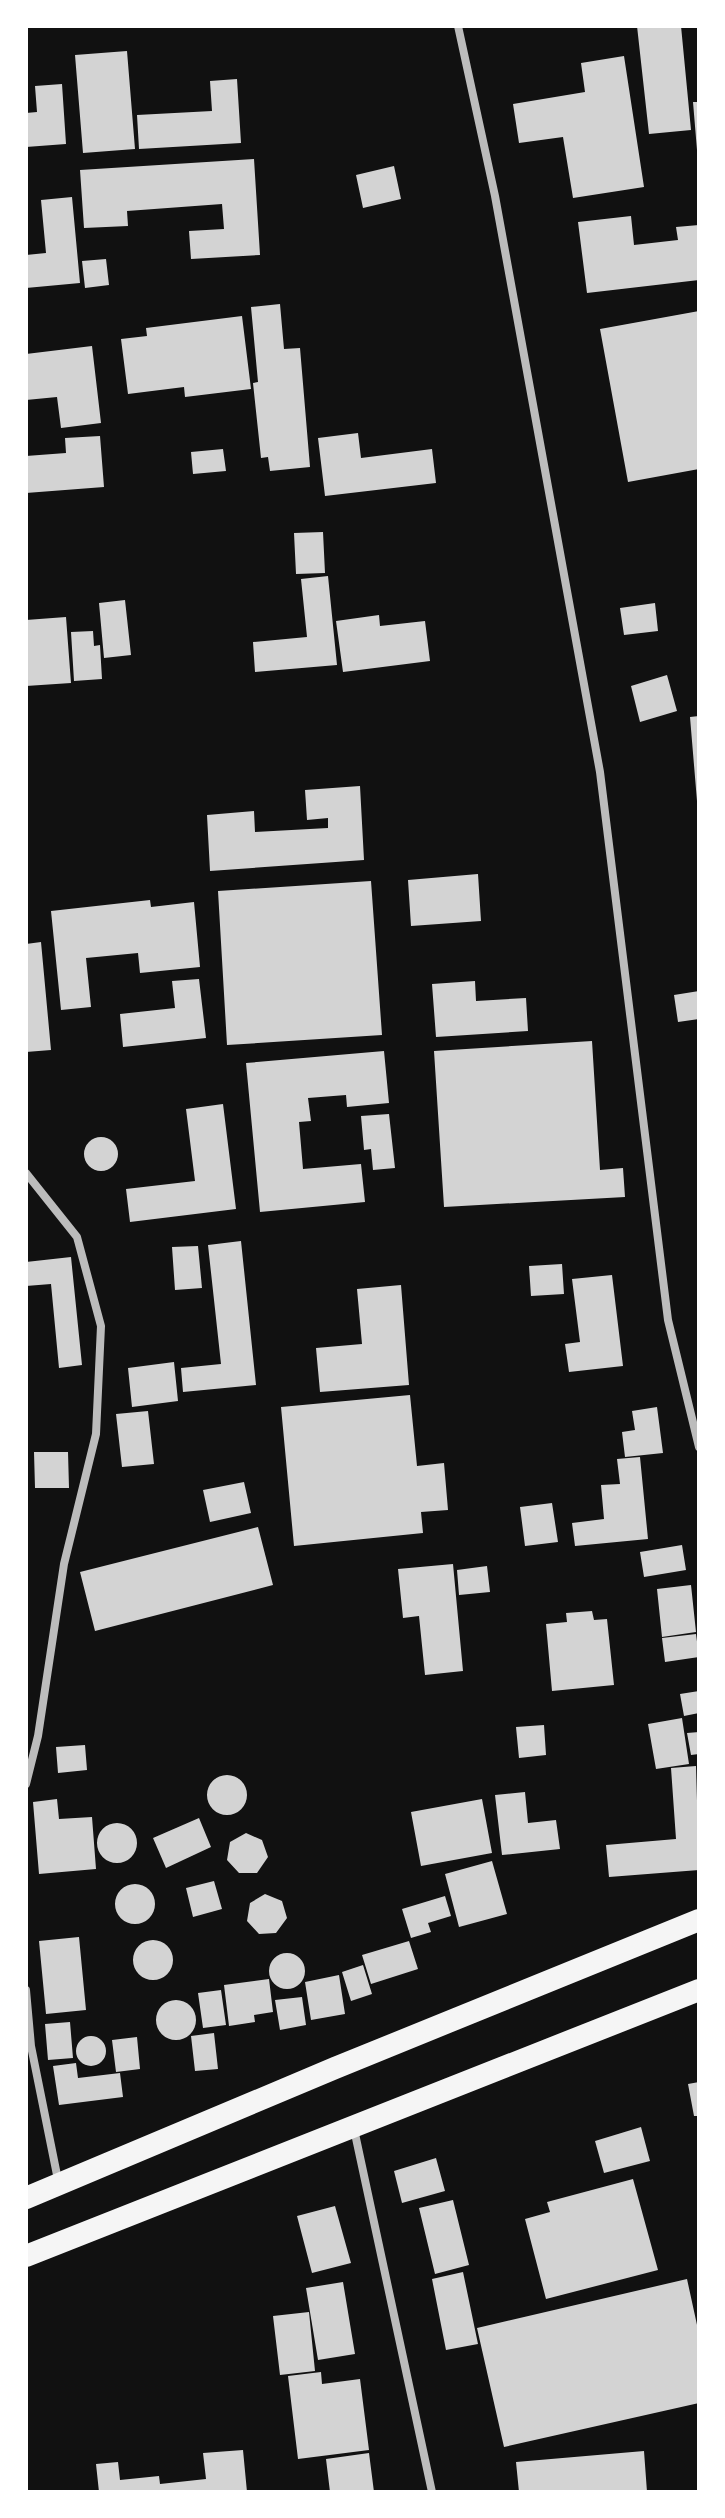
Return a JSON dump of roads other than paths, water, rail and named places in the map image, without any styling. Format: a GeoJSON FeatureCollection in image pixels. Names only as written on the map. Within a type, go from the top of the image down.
{"type":"FeatureCollection","features":[{"type":"Feature","properties":{"kind":"highway"},"geometry":{"type":"LineString","coordinates":[[26,2198],[699,1920]]}},
{"type":"Feature","properties":{"kind":"highway"},"geometry":{"type":"LineString","coordinates":[[26,2256],[699,1990]]}},
{"type":"Feature","properties":{"kind":"street"},"geometry":{"type":"LineString","coordinates":[[458,26],[495,196],[600,772],[668,1320],[699,1447]]}},
{"type":"Feature","properties":{"kind":"street"},"geometry":{"type":"LineString","coordinates":[[26,1173],[77,1237],[101,1326],[96,1434],[64,1564],[38,1736],[26,1784]]}},
{"type":"Feature","properties":{"kind":"street"},"geometry":{"type":"LineString","coordinates":[[26,1990],[31,2046],[59,2185]]}},
{"type":"Feature","properties":{"kind":"street"},"geometry":{"type":"LineString","coordinates":[[353,2128],[432,2492]]}}]}
